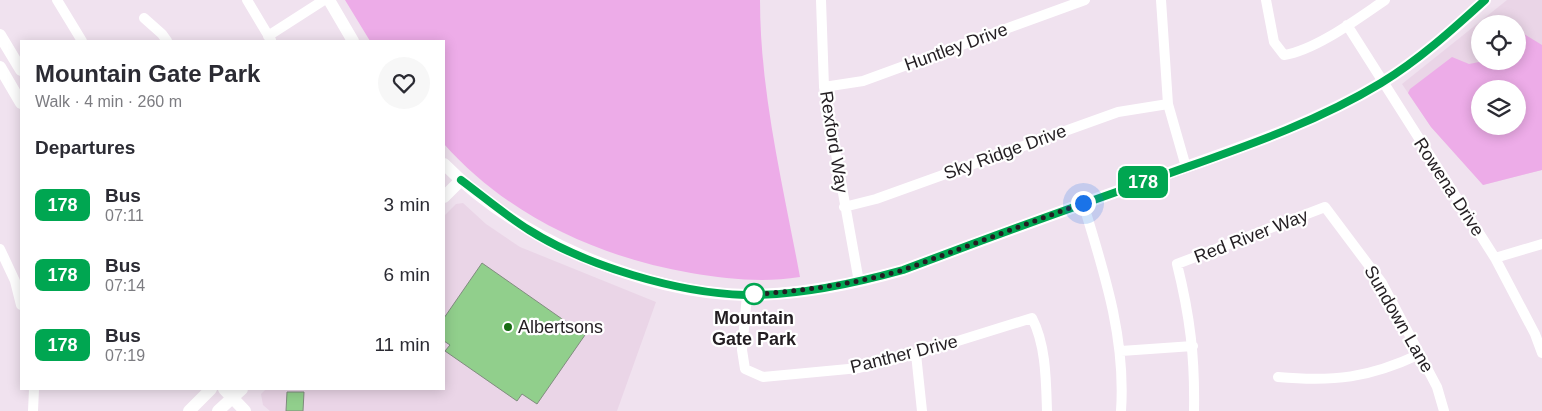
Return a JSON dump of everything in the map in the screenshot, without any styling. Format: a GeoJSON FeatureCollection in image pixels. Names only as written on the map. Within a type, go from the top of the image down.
{"type":"FeatureCollection","features":[{"type":"Feature","properties":{"kind":"main road"},"geometry":{"type":"LineString","coordinates":[[329,0],[352,40]]}},
{"type":"Feature","properties":{"kind":"main road"},"geometry":{"type":"LineString","coordinates":[[445,167],[530,231],[612,268],[660,282],[711,292],[747,295],[806,290],[859,282],[903,270],[1186,167],[1285,130],[1336,108],[1382,82],[1439,41],[1485,0]]}},
{"type":"Feature","properties":{"kind":"main road"},"geometry":{"type":"LineString","coordinates":[[0,35],[20,68]]}},
{"type":"Feature","properties":{"kind":"main road"},"geometry":{"type":"LineString","coordinates":[[0,67],[18,94]]}},
{"type":"Feature","properties":{"kind":"main road"},"geometry":{"type":"LineString","coordinates":[[445,196],[461,180]]}},
{"type":"Feature","properties":{"kind":"main road"},"geometry":{"type":"LineString","coordinates":[[189,411],[206,391],[219,411]]}},
{"type":"Feature","properties":{"kind":"main road"},"geometry":{"type":"LineString","coordinates":[[219,411],[228,393],[245,411]]}},
{"type":"Feature","properties":{"kind":"street"},"geometry":{"type":"LineString","coordinates":[[57,0],[81,40]]}},
{"type":"Feature","properties":{"kind":"street"},"geometry":{"type":"LineString","coordinates":[[247,0],[270,39],[324,0]]}},
{"type":"Feature","properties":{"kind":"street","name":"Rexford Way"},"geometry":{"type":"LineString","coordinates":[[821,0],[824,88],[844,208],[859,282]]}},
{"type":"Feature","properties":{"kind":"street","name":"Huntley Drive"},"geometry":{"type":"LineString","coordinates":[[824,88],[863,81],[1085,0]]}},
{"type":"Feature","properties":{"kind":"street"},"geometry":{"type":"LineString","coordinates":[[1161,0],[1168,104],[1186,167]]}},
{"type":"Feature","properties":{"kind":"street"},"geometry":{"type":"LineString","coordinates":[[1266,0],[1274,42],[1284,55],[1297,53],[1348,26],[1385,0]]}},
{"type":"Feature","properties":{"kind":"street"},"geometry":{"type":"LineString","coordinates":[[144,18],[162,34],[165,40]]}},
{"type":"Feature","properties":{"kind":"street","name":"Rowena Drive"},"geometry":{"type":"LineString","coordinates":[[1348,26],[1495,258],[1535,334],[1542,353]]}},
{"type":"Feature","properties":{"kind":"street","name":"Sky Ridge Drive"},"geometry":{"type":"LineString","coordinates":[[844,208],[876,199],[1118,112],[1168,104]]}},
{"type":"Feature","properties":{"kind":"street"},"geometry":{"type":"LineString","coordinates":[[1083,203],[1114,307],[1121,351],[1121,411]]}},
{"type":"Feature","properties":{"kind":"street","name":"Red River Way"},"geometry":{"type":"LineString","coordinates":[[1194,346],[1188,307],[1177,264],[1325,207]]}},
{"type":"Feature","properties":{"kind":"street","name":"Sundown Lane"},"geometry":{"type":"LineString","coordinates":[[1325,207],[1382,283],[1437,387],[1444,411]]}},
{"type":"Feature","properties":{"kind":"street"},"geometry":{"type":"LineString","coordinates":[[1495,258],[1542,244]]}},
{"type":"Feature","properties":{"kind":"street"},"geometry":{"type":"LineString","coordinates":[[0,249],[16,281],[20,299]]}},
{"type":"Feature","properties":{"kind":"street","name":"Panther Drive"},"geometry":{"type":"LineString","coordinates":[[747,295],[742,350],[745,369],[763,377],[858,368],[916,354],[1032,318],[1040,334],[1047,411]]}},
{"type":"Feature","properties":{"kind":"street"},"geometry":{"type":"LineString","coordinates":[[1121,351],[1194,346],[1194,411]]}},
{"type":"Feature","properties":{"kind":"street"},"geometry":{"type":"LineString","coordinates":[[916,354],[922,411]]}},
{"type":"Feature","properties":{"kind":"street"},"geometry":{"type":"LineString","coordinates":[[1278,377],[1315,380],[1347,377],[1387,368],[1420,354]]}},
{"type":"Feature","properties":{"kind":"street"},"geometry":{"type":"LineString","coordinates":[[32,411],[34,390]]}},
{"type":"Feature","properties":{"kind":"shaded area","name":"Mountain Gate Park"},"geometry":{"type":"Polygon","coordinates":[[[345,0],[760,0],[761,35],[768,104],[800,277],[773,280],[732,278],[656,266],[588,244],[525,212],[496,192],[445,145],[445,40],[369,40],[345,0]]]}},
{"type":"Feature","properties":{"kind":"shaded area"},"geometry":{"type":"Polygon","coordinates":[[[1507,0],[1542,0],[1542,170],[1483,185],[1431,127],[1402,84],[1471,29],[1471,70],[1526,70],[1526,15],[1488,15],[1507,0]]]}},
{"type":"Feature","properties":{"kind":"shaded area"},"geometry":{"type":"Polygon","coordinates":[[[1526,35],[1542,45],[1542,170],[1483,185],[1431,127],[1408,93],[1410,89],[1452,57],[1471,64],[1471,70],[1526,70],[1526,35]]]}},
{"type":"Feature","properties":{"kind":"shaded area"},"geometry":{"type":"Polygon","coordinates":[[[463,203],[486,224],[520,247],[656,302],[617,411],[270,411],[263,405],[261,394],[265,390],[445,390],[445,215],[456,204],[463,203]]]}},
{"type":"Feature","properties":{"kind":"building","name":"Albertsons"},"geometry":{"type":"Polygon","coordinates":[[[482,263],[585,335],[537,404],[522,394],[517,401],[445,351],[450,345],[445,342],[445,317],[482,263]]]}},
{"type":"Feature","properties":{"kind":"building"},"geometry":{"type":"Polygon","coordinates":[[[287,392],[304,392],[303,411],[286,411],[287,392]]]}},
{"type":"Feature","properties":{"kind":"bus line","name":"178"},"geometry":{"type":"LineString","coordinates":[[461,180],[530,231],[564,248],[612,268],[660,282],[711,292],[747,295],[806,290],[859,282],[903,270],[1083,203],[1278,134],[1336,108],[1382,82],[1414,60],[1451,31],[1485,0]]}},
{"type":"Feature","properties":{"kind":"place","name":"Mountain Gate Park"},"geometry":{"type":"Point","coordinates":[754,294]}},
{"type":"Feature","properties":{"kind":"place","name":"Albertsons"},"geometry":{"type":"Point","coordinates":[508,327]}},
{"type":"Feature","properties":{"kind":"route"},"geometry":{"type":"LineString","coordinates":[[754,294],[747,295],[806,290],[859,282],[903,270],[1083,203]]}}]}
